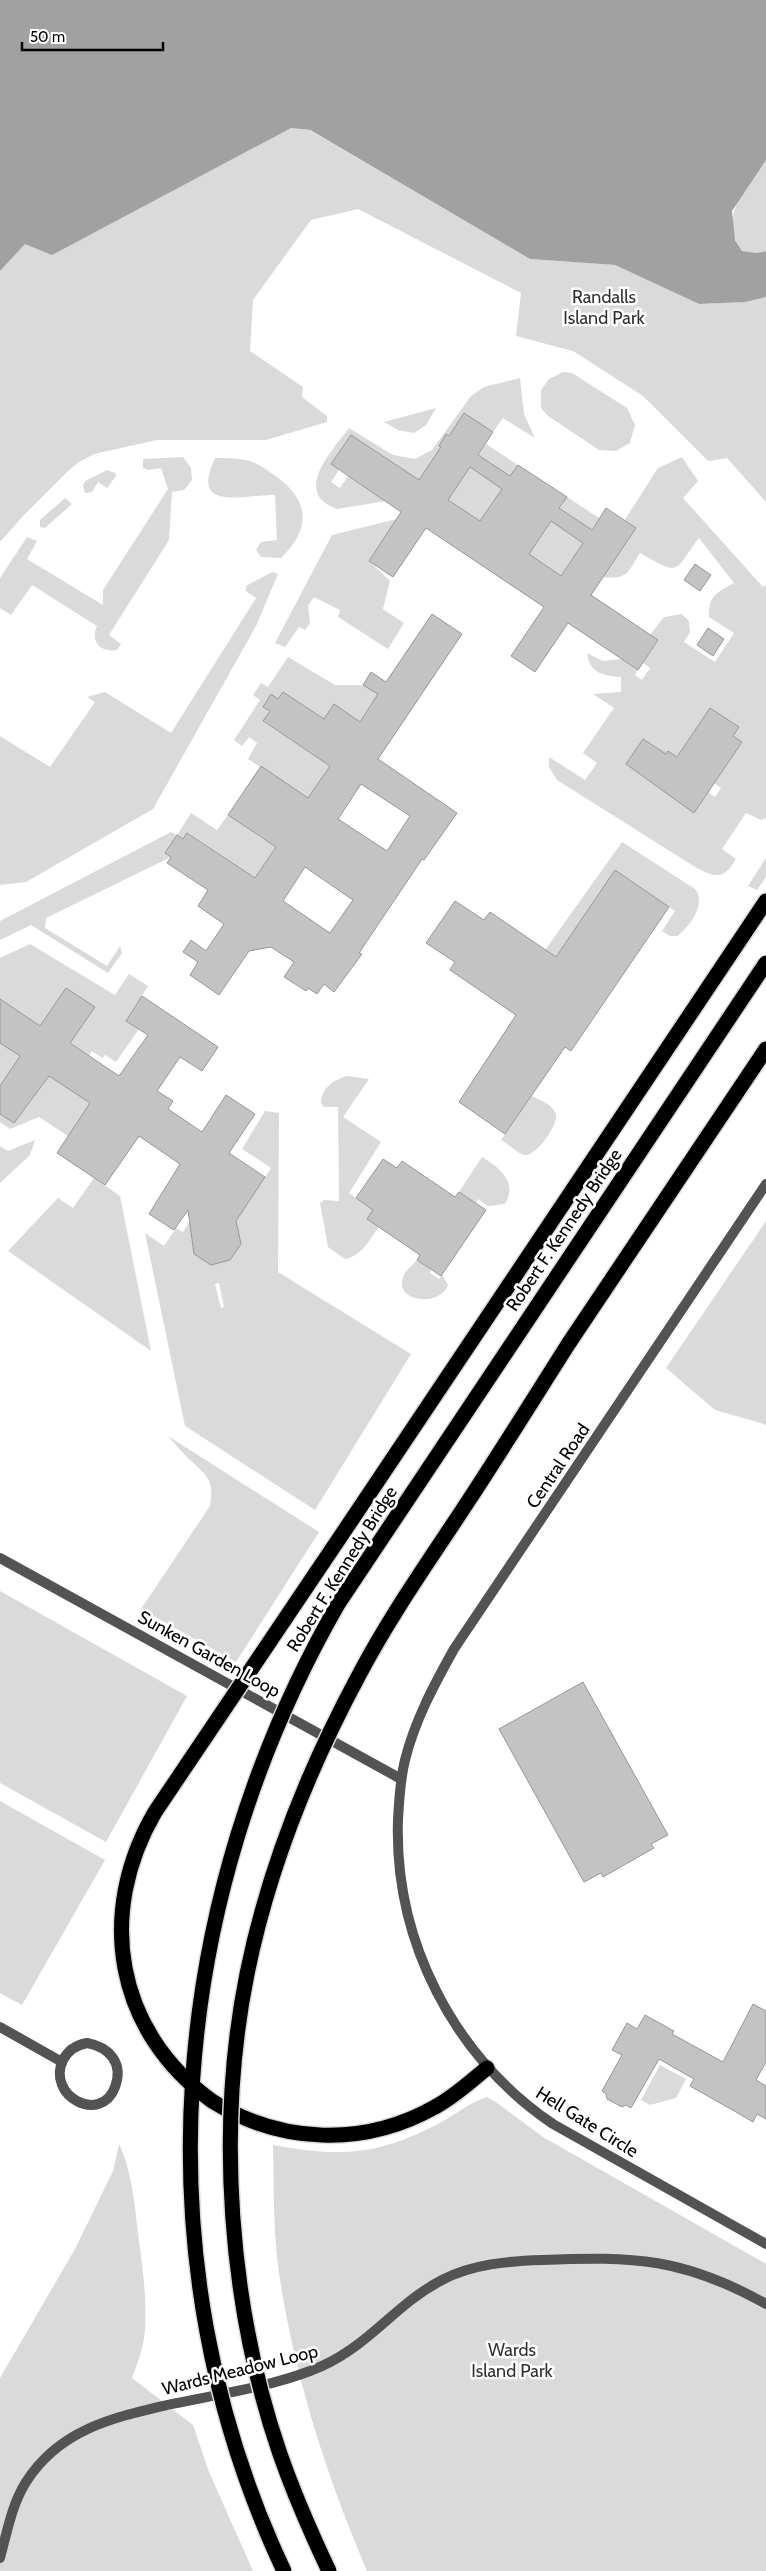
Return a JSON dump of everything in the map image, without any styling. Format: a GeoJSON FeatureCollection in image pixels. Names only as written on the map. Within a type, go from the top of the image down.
{"type":"FeatureCollection","features":[{"type":"Feature","properties":{"kind":"highway"},"geometry":{"type":"LineString","coordinates":[[487,2068],[448,2099],[421,2115],[388,2127],[346,2136],[310,2135],[276,2129],[244,2118],[212,2101],[184,2078],[161,2051],[142,2021],[130,1989],[122,1955],[121,1921],[128,1874],[139,1843],[155,1812],[258,1662],[766,901]]}},
{"type":"Feature","properties":{"kind":"highway","name":"Robert F. Kennedy Bridge"},"geometry":{"type":"LineString","coordinates":[[284,2571],[261,2523],[229,2424],[204,2316],[192,2226],[190,2127],[196,2023],[211,1935],[240,1824],[260,1767],[294,1685],[338,1604],[766,963]]}},
{"type":"Feature","properties":{"kind":"highway"},"geometry":{"type":"LineString","coordinates":[[329,2571],[297,2498],[264,2402],[246,2317],[238,2256],[230,2150],[233,2090],[246,1976],[259,1921],[274,1872],[312,1773],[333,1726],[386,1628],[569,1343],[766,1049]]}},
{"type":"Feature","properties":{"kind":"street","name":"Central Road"},"geometry":{"type":"LineString","coordinates":[[401,1779],[418,1720],[454,1649],[766,1184]]}},
{"type":"Feature","properties":{"kind":"street","name":"Sunken Garden Loop"},"geometry":{"type":"LineString","coordinates":[[0,1558],[401,1779]]}},
{"type":"Feature","properties":{"kind":"street","name":"Hell Gate Circle"},"geometry":{"type":"LineString","coordinates":[[401,1779],[398,1858],[401,1890],[408,1923],[418,1951],[443,2004],[487,2068],[530,2109],[553,2124],[766,2244]]}},
{"type":"Feature","properties":{"kind":"street"},"geometry":{"type":"LineString","coordinates":[[0,2027],[62,2062]]}},
{"type":"Feature","properties":{"kind":"street"},"geometry":{"type":"LineString","coordinates":[[87,2043],[104,2048],[115,2060],[117,2068],[117,2078],[112,2094],[106,2101],[98,2105],[78,2102],[70,2096],[60,2081],[62,2062],[66,2054],[79,2044],[87,2043]]}},
{"type":"Feature","properties":{"kind":"street","name":"Wards Meadow Loop"},"geometry":{"type":"LineString","coordinates":[[0,2558],[11,2517],[24,2484],[44,2458],[72,2435],[108,2419],[279,2380],[329,2364],[365,2341],[420,2293],[443,2279],[463,2272],[512,2261],[611,2257],[631,2258],[656,2261],[703,2274],[728,2283],[766,2304]]}},
{"type":"Feature","properties":{"kind":"green space","name":"Randalls Island Park"},"geometry":{"type":"Polygon","coordinates":[[[291,128],[309,130],[530,259],[615,265],[699,304],[746,302],[766,297],[766,502],[727,458],[709,461],[643,396],[573,351],[516,336],[521,293],[358,209],[311,220],[253,300],[250,351],[303,387],[302,397],[327,416],[327,422],[266,440],[157,440],[94,454],[79,462],[68,471],[0,542],[0,271],[25,243],[291,128]]]}},
{"type":"Feature","properties":{"kind":"green space"},"geometry":{"type":"Polygon","coordinates":[[[766,160],[766,251],[757,253],[742,251],[735,238],[732,226],[733,214],[743,192],[766,160]]]}},
{"type":"Feature","properties":{"kind":"green space"},"geometry":{"type":"Polygon","coordinates":[[[563,372],[572,373],[627,408],[635,425],[630,443],[616,451],[599,450],[548,416],[541,408],[541,390],[549,379],[563,372]]]}},
{"type":"Feature","properties":{"kind":"green space"},"geometry":{"type":"Polygon","coordinates":[[[520,378],[524,414],[535,438],[503,418],[493,432],[464,413],[419,480],[351,435],[331,464],[339,470],[331,482],[340,488],[348,476],[386,501],[337,509],[324,502],[317,493],[316,482],[320,471],[326,459],[349,428],[393,455],[415,459],[432,450],[471,396],[484,387],[520,378]]]}},
{"type":"Feature","properties":{"kind":"green space"},"geometry":{"type":"Polygon","coordinates":[[[436,408],[426,425],[414,433],[398,430],[384,422],[436,408]]]}},
{"type":"Feature","properties":{"kind":"green space"},"geometry":{"type":"Polygon","coordinates":[[[486,444],[518,465],[494,501],[488,526],[448,500],[486,444]]]}},
{"type":"Feature","properties":{"kind":"green space"},"geometry":{"type":"Polygon","coordinates":[[[183,457],[191,468],[192,480],[184,490],[172,492],[169,540],[109,635],[121,644],[117,650],[101,648],[95,636],[97,626],[32,585],[11,615],[0,608],[0,578],[27,537],[37,541],[27,559],[103,605],[103,590],[168,489],[161,468],[148,470],[143,468],[143,459],[183,457]]]}},
{"type":"Feature","properties":{"kind":"green space"},"geometry":{"type":"Polygon","coordinates":[[[682,457],[698,481],[683,498],[763,587],[766,585],[766,818],[761,820],[746,813],[722,849],[736,859],[727,871],[718,875],[695,867],[557,780],[549,767],[549,757],[585,780],[597,763],[583,753],[614,708],[593,694],[621,692],[621,677],[609,676],[598,672],[588,660],[587,653],[603,661],[621,659],[638,670],[635,675],[642,680],[650,668],[643,663],[658,641],[650,635],[664,617],[682,614],[689,621],[690,632],[684,642],[715,662],[734,633],[709,617],[712,599],[719,592],[734,583],[699,538],[676,567],[663,566],[640,553],[630,570],[623,576],[603,577],[624,521],[658,468],[682,457]],[[710,708],[677,757],[666,754],[643,739],[626,764],[694,812],[708,792],[715,797],[721,788],[714,783],[742,742],[733,736],[739,727],[710,708]]]}},
{"type":"Feature","properties":{"kind":"green space"},"geometry":{"type":"Polygon","coordinates":[[[215,458],[253,462],[277,477],[296,496],[303,516],[302,526],[291,547],[281,558],[261,557],[256,550],[261,542],[277,540],[275,495],[234,498],[223,497],[214,493],[209,487],[209,475],[215,458]]]}},
{"type":"Feature","properties":{"kind":"green space"},"geometry":{"type":"Polygon","coordinates":[[[107,470],[115,473],[116,476],[107,488],[98,482],[92,492],[85,493],[83,485],[85,481],[107,470]]]}},
{"type":"Feature","properties":{"kind":"green space"},"geometry":{"type":"Polygon","coordinates":[[[567,497],[599,518],[561,576],[529,554],[567,497]]]}},
{"type":"Feature","properties":{"kind":"green space"},"geometry":{"type":"Polygon","coordinates":[[[65,498],[72,504],[45,528],[40,527],[40,520],[65,498]]]}},
{"type":"Feature","properties":{"kind":"green space"},"geometry":{"type":"Polygon","coordinates":[[[397,519],[369,561],[390,581],[383,609],[404,623],[388,649],[338,617],[340,610],[314,597],[308,606],[310,623],[305,630],[299,627],[285,647],[275,643],[332,535],[397,519]]]}},
{"type":"Feature","properties":{"kind":"green space"},"geometry":{"type":"Polygon","coordinates":[[[272,572],[278,574],[256,626],[153,809],[26,882],[0,885],[0,736],[50,767],[95,702],[87,697],[105,692],[171,733],[256,598],[246,591],[246,586],[272,572]]]}},
{"type":"Feature","properties":{"kind":"green space"},"geometry":{"type":"Polygon","coordinates":[[[288,657],[335,685],[363,685],[369,688],[384,686],[350,736],[334,704],[324,719],[283,692],[278,699],[271,695],[264,707],[270,711],[263,722],[330,766],[304,805],[297,791],[248,759],[257,743],[249,737],[242,746],[234,740],[260,700],[253,695],[261,683],[268,687],[288,657]]]}},
{"type":"Feature","properties":{"kind":"green space"},"geometry":{"type":"Polygon","coordinates":[[[191,813],[217,830],[228,815],[264,840],[280,840],[255,878],[188,833],[183,839],[177,835],[191,813]]]}},
{"type":"Feature","properties":{"kind":"green space"},"geometry":{"type":"Polygon","coordinates":[[[171,832],[177,835],[171,857],[46,918],[45,928],[107,966],[120,946],[122,953],[108,973],[31,925],[0,940],[0,921],[171,832]]]}},
{"type":"Feature","properties":{"kind":"green space"},"geometry":{"type":"Polygon","coordinates":[[[622,842],[695,889],[699,901],[696,914],[692,920],[678,936],[670,936],[662,931],[675,911],[615,870],[556,957],[545,950],[622,842]]]}},
{"type":"Feature","properties":{"kind":"green space"},"geometry":{"type":"Polygon","coordinates":[[[766,858],[766,877],[757,890],[748,886],[766,858]]]}},
{"type":"Feature","properties":{"kind":"green space"},"geometry":{"type":"Polygon","coordinates":[[[30,944],[115,995],[129,974],[148,986],[126,1021],[139,1029],[116,1062],[105,1055],[102,1058],[92,1051],[89,1056],[70,1043],[94,1007],[66,988],[40,1026],[0,1008],[0,958],[30,944]]]}},
{"type":"Feature","properties":{"kind":"green space"},"geometry":{"type":"Polygon","coordinates":[[[0,1043],[20,1056],[0,1090],[0,1043]]]}},
{"type":"Feature","properties":{"kind":"green space"},"geometry":{"type":"Polygon","coordinates":[[[49,1076],[97,1108],[68,1136],[39,1117],[10,1129],[0,1122],[0,1114],[14,1123],[49,1076]]]}},
{"type":"Feature","properties":{"kind":"green space"},"geometry":{"type":"Polygon","coordinates":[[[347,1076],[369,1079],[343,1117],[381,1142],[349,1193],[373,1210],[379,1227],[361,1251],[345,1259],[328,1247],[320,1203],[324,1200],[339,1201],[338,1107],[324,1107],[321,1103],[329,1085],[347,1076]]]}},
{"type":"Feature","properties":{"kind":"green space"},"geometry":{"type":"Polygon","coordinates":[[[532,1096],[553,1108],[556,1120],[550,1133],[540,1146],[529,1154],[524,1155],[501,1140],[532,1096]]]}},
{"type":"Feature","properties":{"kind":"green space"},"geometry":{"type":"Polygon","coordinates":[[[265,1111],[279,1113],[278,1272],[411,1354],[315,1510],[185,1426],[145,1233],[164,1246],[176,1228],[183,1232],[208,1194],[243,1210],[271,1168],[242,1149],[265,1111]],[[237,1225],[211,1265],[230,1260],[241,1244],[237,1225]],[[219,1283],[215,1284],[221,1308],[224,1307],[219,1283]]]}},
{"type":"Feature","properties":{"kind":"green space"},"geometry":{"type":"Polygon","coordinates":[[[35,1140],[30,1155],[0,1183],[0,1146],[8,1151],[35,1140]]]}},
{"type":"Feature","properties":{"kind":"green space"},"geometry":{"type":"Polygon","coordinates":[[[482,1157],[501,1171],[508,1182],[509,1189],[505,1204],[488,1206],[478,1199],[476,1203],[459,1192],[482,1157]]]}},
{"type":"Feature","properties":{"kind":"green space"},"geometry":{"type":"Polygon","coordinates":[[[94,1178],[120,1196],[151,1351],[8,1251],[58,1198],[73,1208],[94,1178]]]}},
{"type":"Feature","properties":{"kind":"green space"},"geometry":{"type":"Polygon","coordinates":[[[766,1221],[766,1426],[715,1410],[666,1368],[766,1221]]]}},
{"type":"Feature","properties":{"kind":"green space"},"geometry":{"type":"Polygon","coordinates":[[[417,1260],[431,1270],[430,1273],[439,1279],[442,1275],[448,1285],[436,1297],[418,1299],[404,1291],[402,1284],[404,1275],[417,1260]]]}},
{"type":"Feature","properties":{"kind":"green space"},"geometry":{"type":"Polygon","coordinates":[[[168,1436],[319,1532],[236,1662],[141,1609],[210,1506],[211,1489],[207,1477],[168,1436]]]}},
{"type":"Feature","properties":{"kind":"green space"},"geometry":{"type":"Polygon","coordinates":[[[0,1591],[187,1696],[106,1842],[0,1783],[0,1591]]]}},
{"type":"Feature","properties":{"kind":"green space"},"geometry":{"type":"Polygon","coordinates":[[[0,1801],[105,1860],[22,2005],[0,1993],[0,1801]]]}},
{"type":"Feature","properties":{"kind":"green space"},"geometry":{"type":"Polygon","coordinates":[[[660,2065],[686,2079],[676,2098],[650,2105],[641,2100],[660,2065]]]}},
{"type":"Feature","properties":{"kind":"green space","name":"Wards Island Park"},"geometry":{"type":"Polygon","coordinates":[[[487,2097],[543,2137],[766,2264],[766,2571],[367,2571],[324,2459],[292,2344],[276,2251],[273,2145],[338,2152],[375,2148],[414,2135],[487,2097]]]}},
{"type":"Feature","properties":{"kind":"green space"},"geometry":{"type":"Polygon","coordinates":[[[119,2144],[124,2155],[133,2192],[145,2297],[144,2336],[132,2378],[193,2425],[209,2472],[253,2571],[0,2571],[0,2378],[75,2249],[113,2171],[119,2144]]]}},
{"type":"Feature","properties":{"kind":"shaded area"},"geometry":{"type":"Polygon","coordinates":[[[0,0],[766,0],[766,160],[732,211],[735,240],[742,251],[757,253],[766,251],[766,297],[746,302],[699,304],[615,265],[530,259],[310,130],[291,128],[52,255],[25,244],[0,271],[0,0]]]}},
{"type":"Feature","properties":{"kind":"building"},"geometry":{"type":"Polygon","coordinates":[[[464,413],[493,432],[478,455],[510,476],[518,465],[567,497],[559,508],[592,530],[606,508],[636,528],[591,595],[658,640],[638,670],[568,623],[535,672],[511,656],[544,607],[426,528],[393,577],[369,561],[401,512],[331,464],[351,435],[419,480],[441,447],[439,446],[446,434],[449,436],[464,413]],[[470,467],[448,500],[480,521],[502,489],[470,467]],[[551,521],[529,554],[561,576],[583,543],[551,521]]]}},
{"type":"Feature","properties":{"kind":"building"},"geometry":{"type":"Polygon","coordinates":[[[695,564],[711,575],[700,591],[684,580],[695,564]]]}},
{"type":"Feature","properties":{"kind":"building"},"geometry":{"type":"Polygon","coordinates":[[[432,614],[462,634],[378,759],[457,813],[424,860],[422,859],[359,953],[362,954],[334,992],[324,984],[317,994],[308,988],[306,991],[284,977],[294,962],[271,947],[249,951],[219,995],[190,975],[198,962],[183,952],[191,940],[206,951],[224,924],[198,906],[208,890],[167,863],[171,857],[165,853],[177,835],[183,839],[187,833],[255,878],[276,847],[228,815],[261,766],[308,798],[330,766],[263,721],[270,711],[263,707],[271,694],[278,699],[283,692],[324,719],[334,704],[360,722],[378,694],[363,685],[371,672],[386,682],[432,614]],[[361,784],[338,819],[387,851],[410,816],[361,784]],[[305,867],[283,901],[330,933],[353,900],[305,867]]]}},
{"type":"Feature","properties":{"kind":"building"},"geometry":{"type":"Polygon","coordinates":[[[708,628],[724,639],[713,656],[697,645],[708,628]]]}},
{"type":"Feature","properties":{"kind":"building"},"geometry":{"type":"Polygon","coordinates":[[[710,708],[739,727],[733,736],[742,742],[694,813],[626,764],[643,739],[666,754],[668,751],[677,757],[710,708]]]}},
{"type":"Feature","properties":{"kind":"building"},"geometry":{"type":"Polygon","coordinates":[[[615,870],[669,907],[571,1051],[565,1047],[505,1134],[459,1102],[516,1015],[450,970],[455,962],[426,943],[455,901],[484,920],[490,912],[556,957],[615,870]]]}},
{"type":"Feature","properties":{"kind":"building"},"geometry":{"type":"Polygon","coordinates":[[[66,988],[95,1007],[70,1043],[119,1076],[148,1035],[126,1021],[142,996],[218,1047],[202,1071],[180,1057],[157,1091],[173,1101],[168,1109],[202,1132],[226,1095],[255,1114],[229,1153],[265,1177],[236,1221],[241,1244],[230,1260],[211,1265],[194,1254],[188,1210],[174,1230],[149,1214],[180,1164],[139,1136],[105,1185],[57,1153],[90,1103],[49,1076],[14,1123],[0,1114],[0,1086],[20,1056],[0,1043],[0,999],[40,1026],[66,988]]]}},
{"type":"Feature","properties":{"kind":"building"},"geometry":{"type":"Polygon","coordinates":[[[383,1159],[397,1168],[402,1161],[455,1197],[459,1192],[486,1210],[441,1276],[417,1260],[420,1255],[367,1219],[373,1210],[356,1198],[383,1159]]]}},
{"type":"Feature","properties":{"kind":"building"},"geometry":{"type":"Polygon","coordinates":[[[583,1682],[668,1835],[651,1844],[654,1848],[603,1877],[601,1873],[584,1882],[499,1729],[583,1682]]]}},
{"type":"Feature","properties":{"kind":"building"},"geometry":{"type":"Polygon","coordinates":[[[753,2004],[766,2011],[766,2062],[756,2080],[766,2086],[766,2119],[757,2114],[753,2122],[690,2086],[694,2079],[659,2059],[631,2108],[626,2105],[622,2107],[607,2099],[606,2094],[602,2091],[622,2055],[612,2050],[627,2023],[637,2029],[645,2015],[674,2031],[672,2034],[723,2062],[753,2004]]]}}]}
